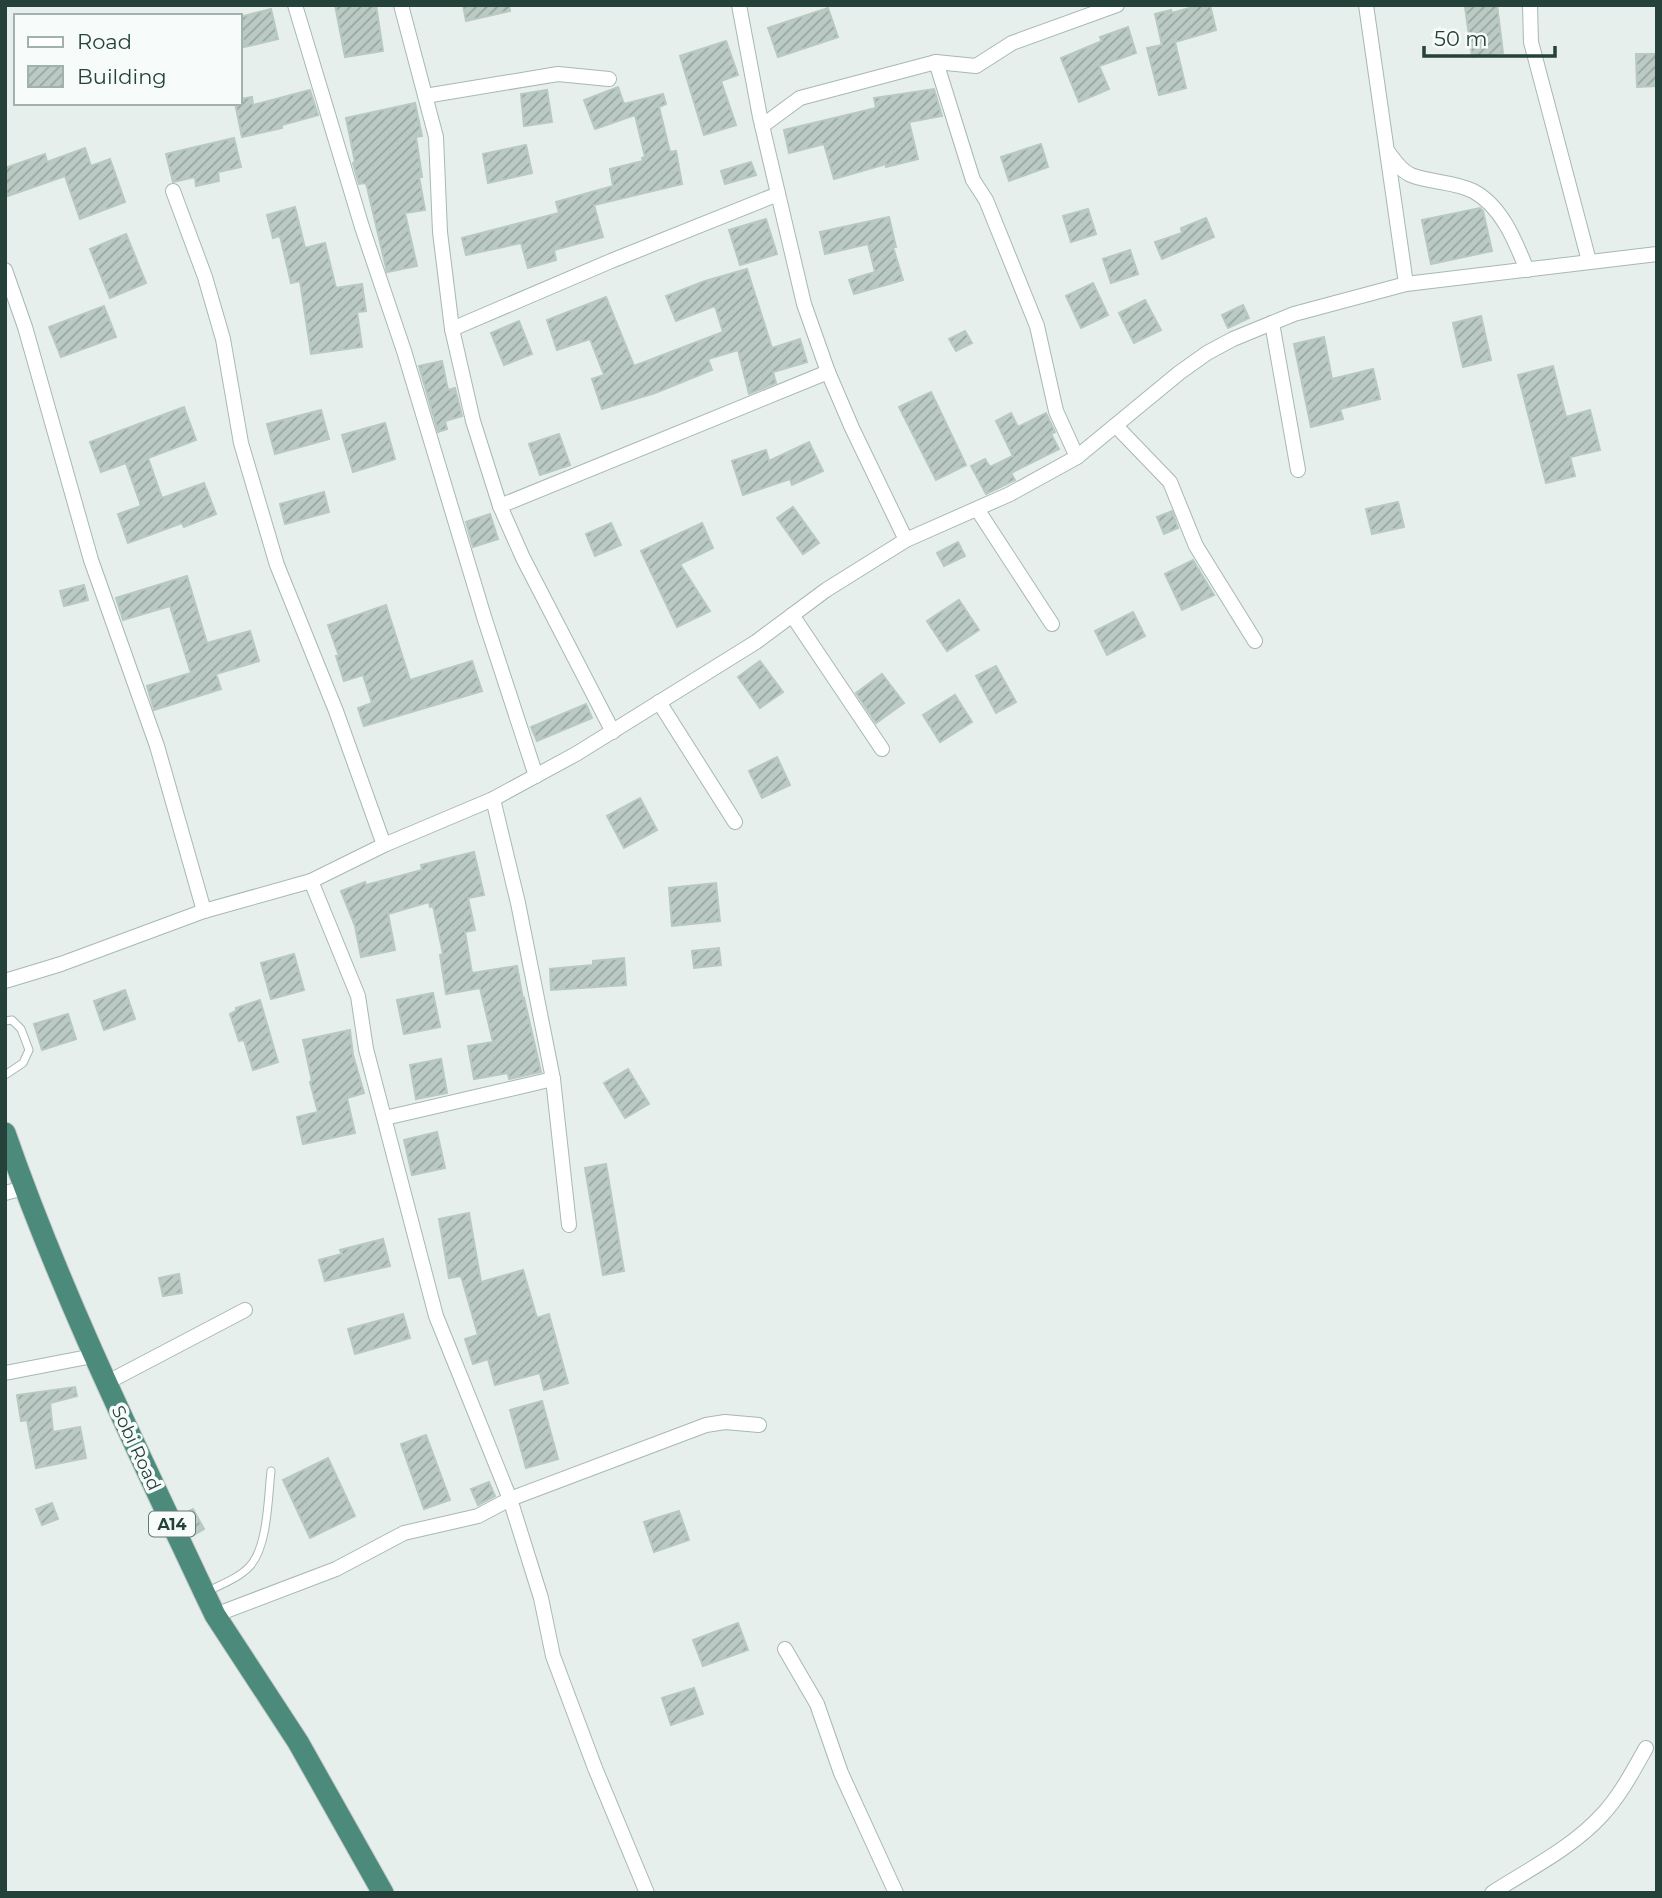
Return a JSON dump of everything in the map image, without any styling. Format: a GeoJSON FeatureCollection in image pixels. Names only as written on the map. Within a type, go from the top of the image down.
{"type":"FeatureCollection","features":[{"type":"Feature","properties":{"kind":"highway","name":"Sobi Road"},"geometry":{"type":"LineString","coordinates":[[5,1133],[15,1191],[215,1615],[298,1742],[383,1893]]}},
{"type":"Feature","properties":{"kind":"street"},"geometry":{"type":"LineString","coordinates":[[295,5],[358,215],[404,351],[536,776]]}},
{"type":"Feature","properties":{"kind":"street"},"geometry":{"type":"LineString","coordinates":[[401,5],[436,137],[440,232],[452,329],[472,421],[500,506],[523,558],[613,732]]}},
{"type":"Feature","properties":{"kind":"street"},"geometry":{"type":"LineString","coordinates":[[739,5],[762,126],[804,304],[828,372],[852,428],[906,540]]}},
{"type":"Feature","properties":{"kind":"street"},"geometry":{"type":"LineString","coordinates":[[762,126],[800,98],[936,62],[975,66],[1013,43],[1117,5]]}},
{"type":"Feature","properties":{"kind":"street"},"geometry":{"type":"LineString","coordinates":[[1366,5],[1406,284]]}},
{"type":"Feature","properties":{"kind":"street"},"geometry":{"type":"LineString","coordinates":[[1530,5],[1531,42],[1589,261]]}},
{"type":"Feature","properties":{"kind":"street"},"geometry":{"type":"LineString","coordinates":[[936,62],[973,180],[986,200],[1037,326],[1056,411],[1077,457]]}},
{"type":"Feature","properties":{"kind":"street"},"geometry":{"type":"LineString","coordinates":[[425,96],[558,74],[609,79]]}},
{"type":"Feature","properties":{"kind":"street"},"geometry":{"type":"LineString","coordinates":[[1388,151],[1398,166],[1409,175],[1448,182],[1475,192],[1492,206],[1507,225],[1527,270]]}},
{"type":"Feature","properties":{"kind":"street"},"geometry":{"type":"LineString","coordinates":[[173,191],[205,276],[223,339],[241,443],[276,565],[336,711],[384,845]]}},
{"type":"Feature","properties":{"kind":"street"},"geometry":{"type":"LineString","coordinates":[[452,329],[778,194]]}},
{"type":"Feature","properties":{"kind":"street"},"geometry":{"type":"LineString","coordinates":[[5,981],[61,964],[204,911],[311,881],[384,845],[493,800],[613,732],[756,642],[836,583],[906,540],[1021,489],[1077,457],[1207,353],[1272,323],[1294,314],[1406,284],[1657,254]]}},
{"type":"Feature","properties":{"kind":"street"},"geometry":{"type":"LineString","coordinates":[[5,270],[25,327],[91,560],[157,746],[204,911]]}},
{"type":"Feature","properties":{"kind":"street"},"geometry":{"type":"LineString","coordinates":[[1272,323],[1298,470]]}},
{"type":"Feature","properties":{"kind":"street"},"geometry":{"type":"LineString","coordinates":[[500,506],[828,372]]}},
{"type":"Feature","properties":{"kind":"street"},"geometry":{"type":"LineString","coordinates":[[1117,427],[1170,482],[1196,546],[1255,641]]}},
{"type":"Feature","properties":{"kind":"street"},"geometry":{"type":"LineString","coordinates":[[977,509],[1052,624]]}},
{"type":"Feature","properties":{"kind":"street"},"geometry":{"type":"LineString","coordinates":[[792,615],[881,749]]}},
{"type":"Feature","properties":{"kind":"street"},"geometry":{"type":"LineString","coordinates":[[659,702],[735,822]]}},
{"type":"Feature","properties":{"kind":"street"},"geometry":{"type":"LineString","coordinates":[[493,800],[529,955],[553,1079],[569,1225]]}},
{"type":"Feature","properties":{"kind":"street"},"geometry":{"type":"LineString","coordinates":[[311,881],[358,996],[366,1049],[436,1316],[510,1499],[541,1598],[553,1656],[642,1889]]}},
{"type":"Feature","properties":{"kind":"street"},"geometry":{"type":"LineString","coordinates":[[385,1118],[553,1079]]}},
{"type":"Feature","properties":{"kind":"street"},"geometry":{"type":"LineString","coordinates":[[106,1383],[245,1310]]}},
{"type":"Feature","properties":{"kind":"street"},"geometry":{"type":"LineString","coordinates":[[5,1373],[93,1356]]}},
{"type":"Feature","properties":{"kind":"street"},"geometry":{"type":"LineString","coordinates":[[215,1615],[336,1569],[404,1533],[478,1516],[510,1499],[706,1425],[725,1422],[759,1425]]}},
{"type":"Feature","properties":{"kind":"street"},"geometry":{"type":"LineString","coordinates":[[785,1649],[817,1704],[841,1773],[895,1893]]}},
{"type":"Feature","properties":{"kind":"street"},"geometry":{"type":"LineString","coordinates":[[1492,1893],[1574,1840],[1602,1816],[1623,1788],[1646,1748]]}},
{"type":"Feature","properties":{"kind":"lane"},"geometry":{"type":"LineString","coordinates":[[5,1021],[12,1020],[22,1029],[29,1051],[23,1063],[5,1075]]}},
{"type":"Feature","properties":{"kind":"lane"},"geometry":{"type":"LineString","coordinates":[[204,1592],[232,1579],[251,1565],[261,1544],[271,1471]]}},
{"type":"Feature","properties":{"kind":"building"},"geometry":{"type":"Polygon","coordinates":[[[335,5],[376,5],[383,51],[345,57],[335,5]]]}},
{"type":"Feature","properties":{"kind":"building"},"geometry":{"type":"Polygon","coordinates":[[[463,5],[509,5],[510,11],[466,21],[463,5]]]}},
{"type":"Feature","properties":{"kind":"building"},"geometry":{"type":"Polygon","coordinates":[[[1210,5],[1216,30],[1175,42],[1186,88],[1159,95],[1147,48],[1162,45],[1155,14],[1171,10],[1172,13],[1210,5]]]}},
{"type":"Feature","properties":{"kind":"building"},"geometry":{"type":"Polygon","coordinates":[[[1497,5],[1503,53],[1472,57],[1465,7],[1497,5]]]}},
{"type":"Feature","properties":{"kind":"building"},"geometry":{"type":"Polygon","coordinates":[[[828,8],[838,37],[778,57],[768,28],[828,8]]]}},
{"type":"Feature","properties":{"kind":"building"},"geometry":{"type":"Polygon","coordinates":[[[271,9],[278,39],[244,47],[242,16],[271,9]]]}},
{"type":"Feature","properties":{"kind":"building"},"geometry":{"type":"Polygon","coordinates":[[[1128,27],[1136,53],[1099,66],[1109,89],[1079,102],[1061,58],[1102,41],[1100,37],[1128,27]]]}},
{"type":"Feature","properties":{"kind":"building"},"geometry":{"type":"Polygon","coordinates":[[[726,41],[738,75],[721,81],[736,125],[704,135],[680,56],[726,41]]]}},
{"type":"Feature","properties":{"kind":"building"},"geometry":{"type":"Polygon","coordinates":[[[1636,54],[1657,54],[1657,86],[1637,87],[1636,54]]]}},
{"type":"Feature","properties":{"kind":"building"},"geometry":{"type":"Polygon","coordinates":[[[618,87],[624,104],[663,94],[666,104],[659,107],[670,152],[676,151],[682,184],[594,205],[603,237],[554,250],[556,260],[528,268],[521,243],[466,255],[462,238],[559,213],[556,202],[613,186],[610,169],[643,161],[642,158],[645,157],[635,115],[595,129],[584,100],[618,87]]]}},
{"type":"Feature","properties":{"kind":"building"},"geometry":{"type":"Polygon","coordinates":[[[934,89],[942,116],[909,122],[918,159],[886,167],[886,164],[834,179],[824,144],[789,153],[784,130],[876,108],[874,98],[934,89]]]}},
{"type":"Feature","properties":{"kind":"building"},"geometry":{"type":"Polygon","coordinates":[[[310,90],[318,115],[282,125],[282,128],[242,137],[235,105],[242,105],[242,99],[252,97],[253,105],[310,90]]]}},
{"type":"Feature","properties":{"kind":"building"},"geometry":{"type":"Polygon","coordinates":[[[547,90],[552,122],[524,126],[521,94],[547,90]]]}},
{"type":"Feature","properties":{"kind":"building"},"geometry":{"type":"Polygon","coordinates":[[[415,103],[422,136],[416,137],[425,210],[405,213],[417,266],[387,272],[366,183],[359,184],[353,163],[355,162],[346,118],[415,103]]]}},
{"type":"Feature","properties":{"kind":"building"},"geometry":{"type":"Polygon","coordinates":[[[234,138],[241,167],[218,172],[219,181],[196,186],[195,177],[173,182],[166,154],[234,138]]]}},
{"type":"Feature","properties":{"kind":"building"},"geometry":{"type":"Polygon","coordinates":[[[1041,144],[1048,167],[1009,181],[1001,157],[1041,144]]]}},
{"type":"Feature","properties":{"kind":"building"},"geometry":{"type":"Polygon","coordinates":[[[526,145],[532,173],[488,183],[483,154],[526,145]]]}},
{"type":"Feature","properties":{"kind":"building"},"geometry":{"type":"Polygon","coordinates":[[[85,148],[91,166],[110,159],[125,202],[80,219],[65,176],[8,196],[5,188],[5,168],[45,154],[47,162],[85,148]]]}},
{"type":"Feature","properties":{"kind":"building"},"geometry":{"type":"Polygon","coordinates":[[[751,162],[756,175],[725,184],[721,171],[751,162]]]}},
{"type":"Feature","properties":{"kind":"building"},"geometry":{"type":"Polygon","coordinates":[[[295,207],[305,248],[325,243],[336,288],[362,284],[366,311],[357,312],[362,347],[311,354],[300,281],[291,283],[280,236],[273,238],[267,215],[295,207]]]}},
{"type":"Feature","properties":{"kind":"building"},"geometry":{"type":"Polygon","coordinates":[[[1480,208],[1492,251],[1431,264],[1422,220],[1480,208]]]}},
{"type":"Feature","properties":{"kind":"building"},"geometry":{"type":"Polygon","coordinates":[[[1088,209],[1096,234],[1071,242],[1063,216],[1088,209]]]}},
{"type":"Feature","properties":{"kind":"building"},"geometry":{"type":"Polygon","coordinates":[[[889,217],[896,247],[893,247],[903,280],[854,294],[849,280],[875,272],[868,244],[825,254],[820,232],[889,217]]]}},
{"type":"Feature","properties":{"kind":"building"},"geometry":{"type":"Polygon","coordinates":[[[1206,218],[1214,237],[1162,259],[1155,242],[1182,233],[1181,228],[1206,218]]]}},
{"type":"Feature","properties":{"kind":"building"},"geometry":{"type":"Polygon","coordinates":[[[766,219],[777,254],[740,265],[729,230],[766,219]]]}},
{"type":"Feature","properties":{"kind":"building"},"geometry":{"type":"Polygon","coordinates":[[[126,234],[146,283],[110,298],[90,249],[126,234]]]}},
{"type":"Feature","properties":{"kind":"building"},"geometry":{"type":"Polygon","coordinates":[[[1130,250],[1138,274],[1111,283],[1103,259],[1130,250]]]}},
{"type":"Feature","properties":{"kind":"building"},"geometry":{"type":"Polygon","coordinates":[[[747,269],[772,348],[800,339],[807,362],[773,372],[776,383],[749,394],[738,350],[708,359],[712,370],[655,393],[602,409],[592,379],[604,375],[590,339],[557,350],[547,320],[606,297],[634,366],[723,332],[715,306],[676,321],[666,296],[747,269]]]}},
{"type":"Feature","properties":{"kind":"building"},"geometry":{"type":"Polygon","coordinates":[[[1093,283],[1108,315],[1081,328],[1066,296],[1093,283]]]}},
{"type":"Feature","properties":{"kind":"building"},"geometry":{"type":"Polygon","coordinates":[[[1145,300],[1161,330],[1134,343],[1119,313],[1145,300]]]}},
{"type":"Feature","properties":{"kind":"building"},"geometry":{"type":"Polygon","coordinates":[[[1243,305],[1249,318],[1228,328],[1222,315],[1243,305]]]}},
{"type":"Feature","properties":{"kind":"building"},"geometry":{"type":"Polygon","coordinates":[[[104,306],[116,337],[61,357],[49,327],[104,306]]]}},
{"type":"Feature","properties":{"kind":"building"},"geometry":{"type":"Polygon","coordinates":[[[1481,316],[1491,360],[1463,367],[1453,323],[1481,316]]]}},
{"type":"Feature","properties":{"kind":"building"},"geometry":{"type":"Polygon","coordinates":[[[519,321],[532,354],[504,365],[491,333],[519,321]]]}},
{"type":"Feature","properties":{"kind":"building"},"geometry":{"type":"Polygon","coordinates":[[[965,331],[972,343],[956,351],[949,339],[965,331]]]}},
{"type":"Feature","properties":{"kind":"building"},"geometry":{"type":"Polygon","coordinates":[[[1324,337],[1332,379],[1373,369],[1380,399],[1340,409],[1343,419],[1311,427],[1294,344],[1324,337]]]}},
{"type":"Feature","properties":{"kind":"building"},"geometry":{"type":"Polygon","coordinates":[[[442,361],[448,390],[455,388],[462,416],[445,421],[447,429],[438,432],[419,366],[442,361]]]}},
{"type":"Feature","properties":{"kind":"building"},"geometry":{"type":"Polygon","coordinates":[[[1553,366],[1566,417],[1590,410],[1600,450],[1570,457],[1575,476],[1546,483],[1518,375],[1553,366]]]}},
{"type":"Feature","properties":{"kind":"building"},"geometry":{"type":"Polygon","coordinates":[[[931,392],[966,465],[936,480],[899,407],[931,392]]]}},
{"type":"Feature","properties":{"kind":"building"},"geometry":{"type":"Polygon","coordinates":[[[184,407],[196,440],[148,458],[162,498],[204,483],[216,514],[184,527],[182,523],[128,543],[118,514],[141,506],[126,463],[101,472],[90,442],[184,407]]]}},
{"type":"Feature","properties":{"kind":"building"},"geometry":{"type":"Polygon","coordinates":[[[321,410],[329,439],[275,454],[267,424],[321,410]]]}},
{"type":"Feature","properties":{"kind":"building"},"geometry":{"type":"Polygon","coordinates":[[[1011,413],[1018,427],[1046,413],[1055,432],[1051,434],[1059,449],[1011,473],[1015,480],[986,494],[971,466],[985,459],[990,467],[1013,456],[996,421],[1011,413]]]}},
{"type":"Feature","properties":{"kind":"building"},"geometry":{"type":"Polygon","coordinates":[[[385,423],[395,459],[353,472],[342,435],[385,423]]]}},
{"type":"Feature","properties":{"kind":"building"},"geometry":{"type":"Polygon","coordinates":[[[559,434],[570,465],[540,475],[529,444],[559,434]]]}},
{"type":"Feature","properties":{"kind":"building"},"geometry":{"type":"Polygon","coordinates":[[[809,442],[823,471],[792,485],[790,479],[743,495],[732,461],[766,450],[769,461],[809,442]]]}},
{"type":"Feature","properties":{"kind":"building"},"geometry":{"type":"Polygon","coordinates":[[[324,492],[329,512],[285,524],[280,504],[324,492]]]}},
{"type":"Feature","properties":{"kind":"building"},"geometry":{"type":"Polygon","coordinates":[[[1398,502],[1404,527],[1372,534],[1366,509],[1398,502]]]}},
{"type":"Feature","properties":{"kind":"building"},"geometry":{"type":"Polygon","coordinates":[[[793,507],[819,543],[803,554],[777,518],[793,507]]]}},
{"type":"Feature","properties":{"kind":"building"},"geometry":{"type":"Polygon","coordinates":[[[1172,511],[1178,528],[1164,534],[1157,517],[1172,511]]]}},
{"type":"Feature","properties":{"kind":"building"},"geometry":{"type":"Polygon","coordinates":[[[490,514],[498,539],[473,547],[466,522],[490,514]]]}},
{"type":"Feature","properties":{"kind":"building"},"geometry":{"type":"Polygon","coordinates":[[[611,523],[621,545],[595,556],[586,534],[611,523]]]}},
{"type":"Feature","properties":{"kind":"building"},"geometry":{"type":"Polygon","coordinates":[[[702,523],[713,548],[680,564],[710,611],[677,627],[641,551],[702,523]]]}},
{"type":"Feature","properties":{"kind":"building"},"geometry":{"type":"Polygon","coordinates":[[[958,542],[965,556],[944,566],[937,553],[958,542]]]}},
{"type":"Feature","properties":{"kind":"building"},"geometry":{"type":"Polygon","coordinates":[[[1193,560],[1214,595],[1182,610],[1165,574],[1193,560]]]}},
{"type":"Feature","properties":{"kind":"building"},"geometry":{"type":"Polygon","coordinates":[[[187,576],[207,643],[250,631],[259,661],[216,674],[221,689],[154,710],[147,686],[191,673],[170,606],[123,620],[116,598],[187,576]]]}},
{"type":"Feature","properties":{"kind":"building"},"geometry":{"type":"Polygon","coordinates":[[[84,585],[88,600],[64,606],[60,591],[84,585]]]}},
{"type":"Feature","properties":{"kind":"building"},"geometry":{"type":"Polygon","coordinates":[[[959,600],[979,630],[947,651],[927,621],[959,600]]]}},
{"type":"Feature","properties":{"kind":"building"},"geometry":{"type":"Polygon","coordinates":[[[386,605],[410,680],[472,661],[482,691],[364,726],[358,708],[372,703],[363,675],[344,681],[328,625],[386,605]]]}},
{"type":"Feature","properties":{"kind":"building"},"geometry":{"type":"Polygon","coordinates":[[[1133,612],[1145,636],[1107,655],[1095,631],[1133,612]]]}},
{"type":"Feature","properties":{"kind":"building"},"geometry":{"type":"Polygon","coordinates":[[[760,661],[783,692],[760,708],[738,677],[760,661]]]}},
{"type":"Feature","properties":{"kind":"building"},"geometry":{"type":"Polygon","coordinates":[[[996,666],[1016,702],[996,713],[976,676],[996,666]]]}},
{"type":"Feature","properties":{"kind":"building"},"geometry":{"type":"Polygon","coordinates":[[[882,674],[904,703],[876,723],[856,693],[882,674]]]}},
{"type":"Feature","properties":{"kind":"building"},"geometry":{"type":"Polygon","coordinates":[[[955,695],[972,722],[940,742],[923,715],[955,695]]]}},
{"type":"Feature","properties":{"kind":"building"},"geometry":{"type":"Polygon","coordinates":[[[586,704],[592,718],[537,741],[531,727],[586,704]]]}},
{"type":"Feature","properties":{"kind":"building"},"geometry":{"type":"Polygon","coordinates":[[[777,757],[790,785],[762,798],[749,771],[777,757]]]}},
{"type":"Feature","properties":{"kind":"building"},"geometry":{"type":"Polygon","coordinates":[[[640,798],[657,830],[624,848],[607,816],[640,798]]]}},
{"type":"Feature","properties":{"kind":"building"},"geometry":{"type":"Polygon","coordinates":[[[474,852],[484,895],[468,898],[475,930],[465,932],[472,973],[517,966],[541,1072],[509,1079],[508,1073],[474,1079],[468,1046],[493,1042],[480,988],[446,994],[440,955],[443,954],[433,906],[430,907],[429,902],[388,914],[395,950],[361,957],[355,926],[341,891],[365,882],[366,885],[422,870],[421,865],[474,852]]]}},
{"type":"Feature","properties":{"kind":"building"},"geometry":{"type":"Polygon","coordinates":[[[716,883],[720,921],[672,926],[669,888],[716,883]]]}},
{"type":"Feature","properties":{"kind":"building"},"geometry":{"type":"Polygon","coordinates":[[[719,948],[721,965],[694,968],[692,951],[719,948]]]}},
{"type":"Feature","properties":{"kind":"building"},"geometry":{"type":"Polygon","coordinates":[[[294,954],[304,990],[271,999],[261,963],[294,954]]]}},
{"type":"Feature","properties":{"kind":"building"},"geometry":{"type":"Polygon","coordinates":[[[624,958],[626,985],[551,990],[550,969],[593,965],[593,961],[624,958]]]}},
{"type":"Feature","properties":{"kind":"building"},"geometry":{"type":"Polygon","coordinates":[[[125,990],[135,1019],[104,1030],[94,1001],[125,990]]]}},
{"type":"Feature","properties":{"kind":"building"},"geometry":{"type":"Polygon","coordinates":[[[433,993],[440,1027],[404,1034],[397,1000],[433,993]]]}},
{"type":"Feature","properties":{"kind":"building"},"geometry":{"type":"Polygon","coordinates":[[[260,1000],[278,1062],[253,1070],[244,1040],[239,1041],[230,1014],[236,1011],[236,1008],[260,1000]]]}},
{"type":"Feature","properties":{"kind":"building"},"geometry":{"type":"Polygon","coordinates":[[[68,1014],[76,1039],[42,1050],[34,1024],[68,1014]]]}},
{"type":"Feature","properties":{"kind":"building"},"geometry":{"type":"Polygon","coordinates":[[[350,1030],[353,1055],[364,1093],[347,1098],[355,1133],[303,1144],[297,1117],[318,1112],[303,1040],[350,1030]]]}},
{"type":"Feature","properties":{"kind":"building"},"geometry":{"type":"Polygon","coordinates":[[[441,1059],[447,1093],[416,1099],[410,1065],[441,1059]]]}},
{"type":"Feature","properties":{"kind":"building"},"geometry":{"type":"Polygon","coordinates":[[[628,1069],[649,1104],[625,1118],[604,1083],[628,1069]]]}},
{"type":"Feature","properties":{"kind":"building"},"geometry":{"type":"Polygon","coordinates":[[[437,1132],[445,1168],[412,1175],[404,1140],[437,1132]]]}},
{"type":"Feature","properties":{"kind":"building"},"geometry":{"type":"Polygon","coordinates":[[[606,1164],[624,1271],[603,1275],[585,1168],[606,1164]]]}},
{"type":"Feature","properties":{"kind":"building"},"geometry":{"type":"Polygon","coordinates":[[[469,1213],[481,1282],[523,1270],[537,1318],[549,1314],[568,1383],[544,1390],[540,1373],[495,1385],[488,1359],[473,1364],[465,1339],[478,1335],[461,1276],[449,1278],[439,1219],[469,1213]]]}},
{"type":"Feature","properties":{"kind":"building"},"geometry":{"type":"Polygon","coordinates":[[[383,1239],[390,1266],[325,1281],[319,1260],[342,1254],[340,1250],[383,1239]]]}},
{"type":"Feature","properties":{"kind":"building"},"geometry":{"type":"Polygon","coordinates":[[[179,1274],[182,1293],[163,1296],[159,1278],[179,1274]]]}},
{"type":"Feature","properties":{"kind":"building"},"geometry":{"type":"Polygon","coordinates":[[[403,1314],[410,1338],[355,1354],[348,1329],[403,1314]]]}},
{"type":"Feature","properties":{"kind":"building"},"geometry":{"type":"Polygon","coordinates":[[[75,1387],[77,1396],[50,1403],[53,1432],[80,1427],[86,1458],[36,1468],[27,1420],[21,1421],[17,1395],[75,1387]]]}},
{"type":"Feature","properties":{"kind":"building"},"geometry":{"type":"Polygon","coordinates":[[[542,1401],[558,1459],[526,1468],[510,1410],[542,1401]]]}},
{"type":"Feature","properties":{"kind":"building"},"geometry":{"type":"Polygon","coordinates":[[[426,1435],[450,1500],[424,1509],[401,1444],[426,1435]]]}},
{"type":"Feature","properties":{"kind":"building"},"geometry":{"type":"Polygon","coordinates":[[[328,1458],[355,1516],[310,1538],[283,1480],[328,1458]]]}},
{"type":"Feature","properties":{"kind":"building"},"geometry":{"type":"Polygon","coordinates":[[[489,1482],[495,1496],[478,1505],[471,1489],[489,1482]]]}},
{"type":"Feature","properties":{"kind":"building"},"geometry":{"type":"Polygon","coordinates":[[[52,1503],[58,1519],[42,1525],[36,1509],[52,1503]]]}},
{"type":"Feature","properties":{"kind":"building"},"geometry":{"type":"Polygon","coordinates":[[[193,1509],[204,1529],[192,1536],[182,1515],[193,1509]]]}},
{"type":"Feature","properties":{"kind":"building"},"geometry":{"type":"Polygon","coordinates":[[[679,1511],[689,1540],[654,1552],[644,1522],[679,1511]]]}},
{"type":"Feature","properties":{"kind":"building"},"geometry":{"type":"Polygon","coordinates":[[[738,1623],[748,1650],[703,1666],[693,1640],[738,1623]]]}},
{"type":"Feature","properties":{"kind":"building"},"geometry":{"type":"Polygon","coordinates":[[[694,1688],[703,1714],[671,1725],[662,1698],[694,1688]]]}}]}
